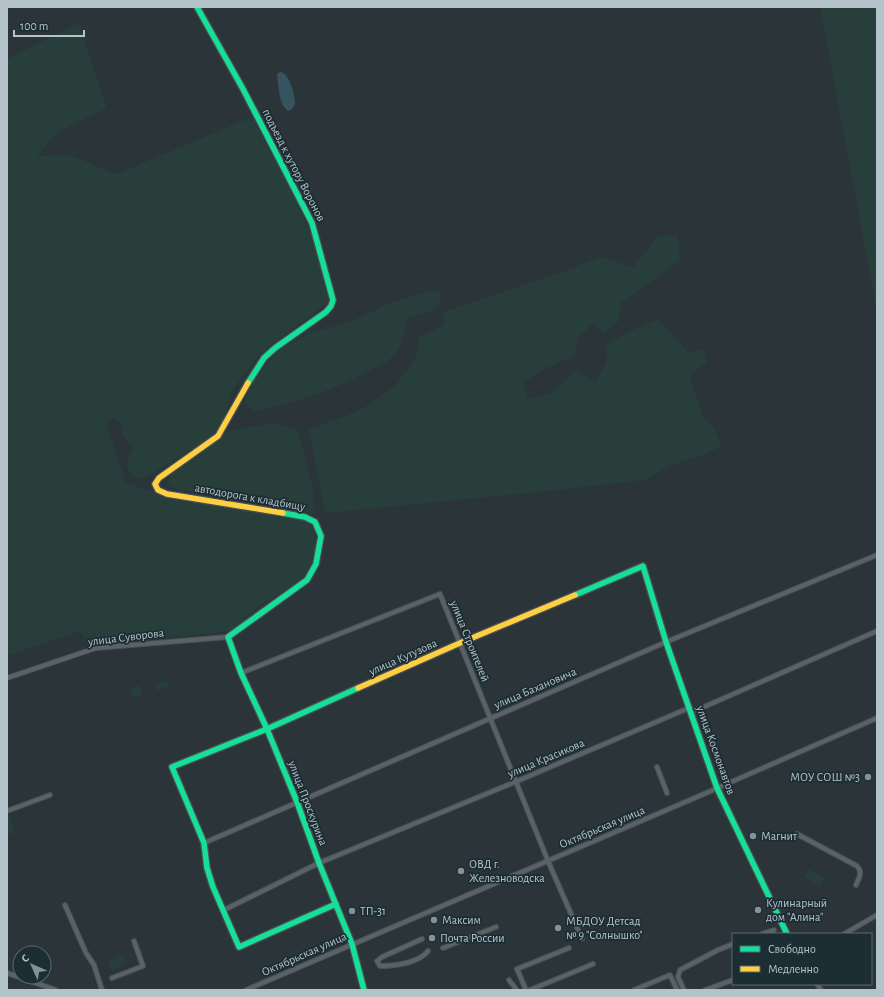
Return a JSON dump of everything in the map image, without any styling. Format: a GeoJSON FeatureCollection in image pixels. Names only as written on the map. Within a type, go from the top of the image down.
{"type":"FeatureCollection","features":[{"type":"Feature","properties":{"kind":"street","name":"подъезд к хутору Воронов"},"geometry":{"type":"LineString","coordinates":[[155,484],[159,478],[218,436],[250,379],[264,358],[274,348],[326,312],[333,300],[312,223],[246,96],[197,7]]}},
{"type":"Feature","properties":{"kind":"street","name":"автодорога к кладбищу"},"geometry":{"type":"LineString","coordinates":[[155,484],[158,490],[168,494],[305,517],[315,522],[321,536],[316,564],[307,580],[228,637]]}},
{"type":"Feature","properties":{"kind":"street","name":"улица Бахановича"},"geometry":{"type":"LineString","coordinates":[[204,843],[666,642],[877,555]]}},
{"type":"Feature","properties":{"kind":"street","name":"улица Космонавтов"},"geometry":{"type":"LineString","coordinates":[[642,566],[666,642],[717,788],[787,933]]}},
{"type":"Feature","properties":{"kind":"street","name":"улица Кутузова"},"geometry":{"type":"LineString","coordinates":[[204,843],[172,767],[267,729],[460,643],[642,566]]}},
{"type":"Feature","properties":{"kind":"street","name":"улица Строителей"},"geometry":{"type":"LineString","coordinates":[[241,673],[440,594],[548,861],[582,939]]}},
{"type":"Feature","properties":{"kind":"street","name":"улица Красикова"},"geometry":{"type":"LineString","coordinates":[[224,910],[319,863],[516,782],[689,708],[697,710],[877,631]]}},
{"type":"Feature","properties":{"kind":"street","name":"улица Проскурина"},"geometry":{"type":"LineString","coordinates":[[228,637],[241,673],[267,729],[297,802],[319,863],[352,944],[364,990]]}},
{"type":"Feature","properties":{"kind":"street","name":"улица Суворова"},"geometry":{"type":"LineString","coordinates":[[7,678],[96,648],[228,637]]}},
{"type":"Feature","properties":{"kind":"street","name":"Октябрьская улица"},"geometry":{"type":"LineString","coordinates":[[246,990],[877,718]]}},
{"type":"Feature","properties":{"kind":"street"},"geometry":{"type":"LineString","coordinates":[[656,767],[667,793]]}},
{"type":"Feature","properties":{"kind":"street"},"geometry":{"type":"LineString","coordinates":[[7,811],[50,795]]}},
{"type":"Feature","properties":{"kind":"street"},"geometry":{"type":"LineString","coordinates":[[797,834],[857,866],[861,873],[856,885]]}},
{"type":"Feature","properties":{"kind":"street"},"geometry":{"type":"LineString","coordinates":[[204,843],[207,868],[216,896],[224,910],[239,947],[336,904]]}},
{"type":"Feature","properties":{"kind":"street"},"geometry":{"type":"LineString","coordinates":[[65,905],[86,953],[94,965],[102,990]]}},
{"type":"Feature","properties":{"kind":"street"},"geometry":{"type":"LineString","coordinates":[[846,933],[877,915]]}},
{"type":"Feature","properties":{"kind":"street"},"geometry":{"type":"LineString","coordinates":[[444,947],[494,927]]}},
{"type":"Feature","properties":{"kind":"street"},"geometry":{"type":"LineString","coordinates":[[765,933],[774,930]]}},
{"type":"Feature","properties":{"kind":"street"},"geometry":{"type":"LineString","coordinates":[[422,939],[382,957],[377,961],[378,964],[380,966],[395,966],[424,956],[428,951]]}},
{"type":"Feature","properties":{"kind":"street"},"geometry":{"type":"LineString","coordinates":[[112,978],[143,966],[134,941]]}},
{"type":"Feature","properties":{"kind":"street"},"geometry":{"type":"LineString","coordinates":[[684,990],[678,977],[680,970],[732,944]]}},
{"type":"Feature","properties":{"kind":"street"},"geometry":{"type":"LineString","coordinates":[[526,990],[517,970],[569,948]]}},
{"type":"Feature","properties":{"kind":"street"},"geometry":{"type":"LineString","coordinates":[[530,990],[593,964]]}},
{"type":"Feature","properties":{"kind":"street"},"geometry":{"type":"LineString","coordinates":[[7,973],[56,990]]}},
{"type":"Feature","properties":{"kind":"street"},"geometry":{"type":"LineString","coordinates":[[634,990],[670,975],[677,990]]}},
{"type":"Feature","properties":{"kind":"street"},"geometry":{"type":"LineString","coordinates":[[509,980],[516,989]]}},
{"type":"Feature","properties":{"kind":"street"},"geometry":{"type":"LineString","coordinates":[[705,990],[732,980]]}},
{"type":"Feature","properties":{"kind":"green space"},"geometry":{"type":"Polygon","coordinates":[[[820,7],[877,7],[877,312],[820,7]]]}},
{"type":"Feature","properties":{"kind":"green space"},"geometry":{"type":"Polygon","coordinates":[[[79,23],[107,108],[58,132],[37,156],[71,155],[116,174],[252,117],[288,183],[315,242],[329,302],[261,352],[232,391],[224,422],[208,440],[155,472],[140,479],[131,474],[128,470],[128,462],[133,448],[122,434],[121,423],[114,418],[106,422],[126,483],[178,498],[257,511],[311,522],[315,532],[315,551],[309,572],[288,589],[259,606],[231,631],[104,643],[88,647],[81,631],[7,656],[7,59],[79,23]]]}},
{"type":"Feature","properties":{"kind":"green space"},"geometry":{"type":"Polygon","coordinates":[[[678,235],[680,261],[621,303],[619,321],[604,334],[593,323],[578,339],[574,356],[543,370],[523,383],[528,399],[550,394],[576,371],[596,382],[607,359],[606,344],[658,319],[689,353],[704,349],[707,363],[690,375],[703,418],[714,427],[722,446],[701,456],[669,466],[645,480],[325,513],[309,430],[362,409],[396,385],[415,358],[420,336],[445,325],[443,312],[562,272],[600,257],[633,267],[658,236],[678,235]]]}},
{"type":"Feature","properties":{"kind":"green space"},"geometry":{"type":"Polygon","coordinates":[[[432,290],[442,293],[437,309],[407,319],[401,345],[395,354],[385,363],[345,383],[286,404],[255,411],[243,403],[258,374],[283,347],[311,333],[349,322],[392,302],[432,290]]]}},
{"type":"Feature","properties":{"kind":"green space"},"geometry":{"type":"Polygon","coordinates":[[[275,423],[298,430],[313,488],[314,515],[307,512],[255,502],[178,490],[166,485],[171,474],[225,433],[275,423]]]}},
{"type":"Feature","properties":{"kind":"green space"},"geometry":{"type":"Polygon","coordinates":[[[167,680],[169,687],[156,691],[154,684],[167,680]]]}},
{"type":"Feature","properties":{"kind":"green space"},"geometry":{"type":"Polygon","coordinates":[[[140,685],[143,695],[133,698],[130,688],[140,685]]]}},
{"type":"Feature","properties":{"kind":"green space"},"geometry":{"type":"Polygon","coordinates":[[[9,814],[15,832],[7,835],[7,815],[9,814]]]}},
{"type":"Feature","properties":{"kind":"green space"},"geometry":{"type":"Polygon","coordinates":[[[809,869],[825,878],[820,886],[804,877],[809,869]]]}},
{"type":"Feature","properties":{"kind":"green space"},"geometry":{"type":"Polygon","coordinates":[[[119,956],[126,959],[126,964],[112,970],[108,964],[109,961],[119,956]]]}},
{"type":"Feature","properties":{"kind":"water"},"geometry":{"type":"Polygon","coordinates":[[[280,72],[289,79],[294,94],[295,104],[292,109],[288,111],[282,104],[277,74],[280,72]]]}},
{"type":"Feature","properties":{"kind":"traffic: fast"},"geometry":{"type":"LineString","coordinates":[[197,7],[243,89],[312,223],[333,300],[331,306],[326,312],[275,348],[264,358],[248,383]]}},
{"type":"Feature","properties":{"kind":"traffic: fast"},"geometry":{"type":"LineString","coordinates":[[283,513],[305,517],[315,522],[321,536],[316,564],[307,580],[228,637],[241,673],[267,729],[297,802],[319,863],[352,944],[364,990]]}},
{"type":"Feature","properties":{"kind":"traffic: fast"},"geometry":{"type":"LineString","coordinates":[[575,595],[643,566],[666,642],[717,788],[787,933]]}},
{"type":"Feature","properties":{"kind":"traffic: fast"},"geometry":{"type":"LineString","coordinates":[[336,904],[239,947],[213,887],[207,868],[204,843],[172,767],[267,729],[358,688]]}},
{"type":"Feature","properties":{"kind":"traffic: slow"},"geometry":{"type":"LineString","coordinates":[[248,383],[218,436],[159,478],[155,484],[158,490],[167,494],[283,513]]}},
{"type":"Feature","properties":{"kind":"traffic: slow"},"geometry":{"type":"LineString","coordinates":[[358,688],[575,595]]}},
{"type":"Feature","properties":{"kind":"place","name":"МОУ СОШ №3"},"geometry":{"type":"Point","coordinates":[868,777]}},
{"type":"Feature","properties":{"kind":"place","name":"Магнит"},"geometry":{"type":"Point","coordinates":[753,836]}},
{"type":"Feature","properties":{"kind":"place","name":"ОВД г. Железноводска"},"geometry":{"type":"Point","coordinates":[461,871]}},
{"type":"Feature","properties":{"kind":"place","name":"Кулинарный дом \"Алина\""},"geometry":{"type":"Point","coordinates":[758,910]}},
{"type":"Feature","properties":{"kind":"place","name":"ТП-31"},"geometry":{"type":"Point","coordinates":[352,911]}},
{"type":"Feature","properties":{"kind":"place","name":"Максим"},"geometry":{"type":"Point","coordinates":[434,920]}},
{"type":"Feature","properties":{"kind":"place","name":"МБДОУ Детсад № 9 \"Солнышко\""},"geometry":{"type":"Point","coordinates":[558,928]}},
{"type":"Feature","properties":{"kind":"place","name":"Почта России"},"geometry":{"type":"Point","coordinates":[432,938]}}]}
